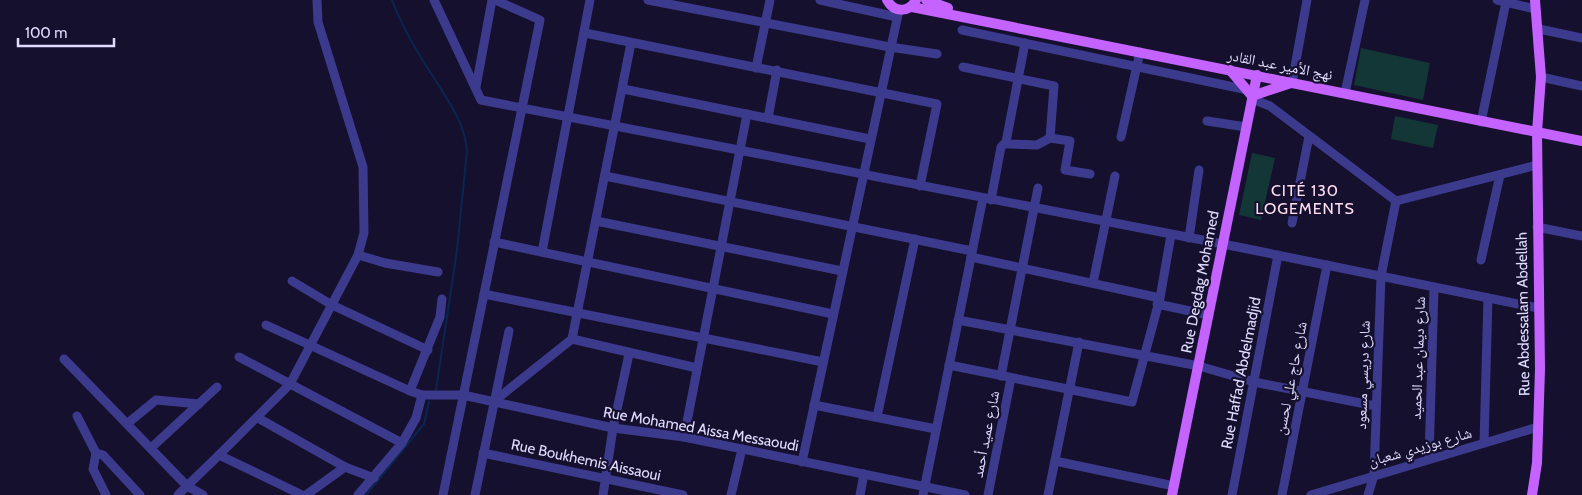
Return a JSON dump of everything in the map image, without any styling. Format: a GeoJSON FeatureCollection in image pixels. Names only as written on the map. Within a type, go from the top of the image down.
{"type":"FeatureCollection","features":[{"type":"Feature","properties":{"kind":"main road"},"geometry":{"type":"LineString","coordinates":[[876,0],[888,2],[898,13],[914,3]]}},
{"type":"Feature","properties":{"kind":"main road","name":"نهج الأمير عبد القادر"},"geometry":{"type":"LineString","coordinates":[[926,0],[972,18]]}},
{"type":"Feature","properties":{"kind":"main road"},"geometry":{"type":"LineString","coordinates":[[947,0],[957,12]]}},
{"type":"Feature","properties":{"kind":"main road","name":"نهج الأمير عبد القادر"},"geometry":{"type":"LineString","coordinates":[[914,3],[972,18],[1582,141]]}},
{"type":"Feature","properties":{"kind":"main road","name":"Rue Abdessalam Abdellah"},"geometry":{"type":"LineString","coordinates":[[1532,495],[1537,463],[1540,369],[1537,132],[1542,77],[1539,29],[1535,4]]}},
{"type":"Feature","properties":{"kind":"main road"},"geometry":{"type":"LineString","coordinates":[[1230,70],[1250,95],[1292,82]]}},
{"type":"Feature","properties":{"kind":"main road","name":"Rue Degdag Mohamed"},"geometry":{"type":"LineString","coordinates":[[1173,490],[1246,127],[1250,95],[1257,76]]}},
{"type":"Feature","properties":{"kind":"street"},"geometry":{"type":"LineString","coordinates":[[178,495],[258,418],[290,384],[358,256],[364,233],[363,167],[318,22],[317,0]]}},
{"type":"Feature","properties":{"kind":"street"},"geometry":{"type":"LineString","coordinates":[[434,0],[481,100],[862,176],[1223,244],[1538,308]]}},
{"type":"Feature","properties":{"kind":"street"},"geometry":{"type":"LineString","coordinates":[[442,495],[540,20],[493,0],[476,87]]}},
{"type":"Feature","properties":{"kind":"street"},"geometry":{"type":"LineString","coordinates":[[542,252],[586,33],[590,0]]}},
{"type":"Feature","properties":{"kind":"street"},"geometry":{"type":"LineString","coordinates":[[648,0],[765,24],[937,54]]}},
{"type":"Feature","properties":{"kind":"street"},"geometry":{"type":"LineString","coordinates":[[756,68],[770,0]]}},
{"type":"Feature","properties":{"kind":"street"},"geometry":{"type":"LineString","coordinates":[[802,462],[898,13],[820,0]]}},
{"type":"Feature","properties":{"kind":"street"},"geometry":{"type":"LineString","coordinates":[[1292,82],[1307,0]]}},
{"type":"Feature","properties":{"kind":"street"},"geometry":{"type":"LineString","coordinates":[[1345,93],[1365,0]]}},
{"type":"Feature","properties":{"kind":"street"},"geometry":{"type":"LineString","coordinates":[[1497,0],[1535,4]]}},
{"type":"Feature","properties":{"kind":"street"},"geometry":{"type":"LineString","coordinates":[[1481,122],[1506,2]]}},
{"type":"Feature","properties":{"kind":"street"},"geometry":{"type":"LineString","coordinates":[[1539,29],[1582,38]]}},
{"type":"Feature","properties":{"kind":"street"},"geometry":{"type":"LineString","coordinates":[[962,30],[1137,67],[1250,95],[1270,106],[1396,201],[1537,165]]}},
{"type":"Feature","properties":{"kind":"street"},"geometry":{"type":"LineString","coordinates":[[586,33],[756,68],[777,70],[937,104],[920,186]]}},
{"type":"Feature","properties":{"kind":"street"},"geometry":{"type":"LineString","coordinates":[[493,402],[572,339],[631,42]]}},
{"type":"Feature","properties":{"kind":"street"},"geometry":{"type":"LineString","coordinates":[[924,491],[972,254],[1001,147],[1006,142],[1025,43]]}},
{"type":"Feature","properties":{"kind":"street"},"geometry":{"type":"LineString","coordinates":[[1121,137],[1140,52]]}},
{"type":"Feature","properties":{"kind":"street"},"geometry":{"type":"LineString","coordinates":[[963,67],[1054,86],[1050,138]]}},
{"type":"Feature","properties":{"kind":"street"},"geometry":{"type":"LineString","coordinates":[[768,118],[777,70]]}},
{"type":"Feature","properties":{"kind":"street"},"geometry":{"type":"LineString","coordinates":[[1542,77],[1582,86]]}},
{"type":"Feature","properties":{"kind":"street"},"geometry":{"type":"LineString","coordinates":[[623,89],[870,139]]}},
{"type":"Feature","properties":{"kind":"street"},"geometry":{"type":"LineString","coordinates":[[684,437],[747,114]]}},
{"type":"Feature","properties":{"kind":"street"},"geometry":{"type":"LineString","coordinates":[[1207,121],[1246,127]]}},
{"type":"Feature","properties":{"kind":"street"},"geometry":{"type":"LineString","coordinates":[[1292,223],[1309,136]]}},
{"type":"Feature","properties":{"kind":"street"},"geometry":{"type":"LineString","coordinates":[[1006,142],[1008,144],[1037,146],[1050,138],[1070,141],[1065,170],[1090,174]]}},
{"type":"Feature","properties":{"kind":"street"},"geometry":{"type":"LineString","coordinates":[[1189,238],[1199,170]]}},
{"type":"Feature","properties":{"kind":"street"},"geometry":{"type":"LineString","coordinates":[[1481,260],[1500,175]]}},
{"type":"Feature","properties":{"kind":"street"},"geometry":{"type":"LineString","coordinates":[[605,176],[915,239],[1022,268],[1093,283],[1209,314]]}},
{"type":"Feature","properties":{"kind":"street"},"geometry":{"type":"LineString","coordinates":[[1093,283],[1115,176]]}},
{"type":"Feature","properties":{"kind":"street"},"geometry":{"type":"LineString","coordinates":[[1001,376],[1038,188]]}},
{"type":"Feature","properties":{"kind":"street","name":"شارع دريسي مسعود"},"geometry":{"type":"LineString","coordinates":[[1368,495],[1374,475],[1381,276],[1396,201]]}},
{"type":"Feature","properties":{"kind":"street"},"geometry":{"type":"LineString","coordinates":[[596,221],[842,270]]}},
{"type":"Feature","properties":{"kind":"street"},"geometry":{"type":"LineString","coordinates":[[1537,227],[1582,236]]}},
{"type":"Feature","properties":{"kind":"street"},"geometry":{"type":"LineString","coordinates":[[949,365],[1132,402],[1158,301],[1172,235]]}},
{"type":"Feature","properties":{"kind":"street"},"geometry":{"type":"LineString","coordinates":[[877,417],[915,239]]}},
{"type":"Feature","properties":{"kind":"street"},"geometry":{"type":"LineString","coordinates":[[494,242],[712,290],[833,314]]}},
{"type":"Feature","properties":{"kind":"street","name":"Rue Haffad Abdelmadjid"},"geometry":{"type":"LineString","coordinates":[[1232,495],[1278,255]]}},
{"type":"Feature","properties":{"kind":"street"},"geometry":{"type":"LineString","coordinates":[[358,256],[384,263],[438,272]]}},
{"type":"Feature","properties":{"kind":"street","name":"شارع حاج علي لحسن"},"geometry":{"type":"LineString","coordinates":[[1282,495],[1327,265]]}},
{"type":"Feature","properties":{"kind":"street"},"geometry":{"type":"LineString","coordinates":[[292,281],[332,305],[428,350]]}},
{"type":"Feature","properties":{"kind":"street","name":"شارع ديمان عبد الحميد"},"geometry":{"type":"LineString","coordinates":[[1429,459],[1434,287]]}},
{"type":"Feature","properties":{"kind":"street"},"geometry":{"type":"LineString","coordinates":[[484,294],[823,362]]}},
{"type":"Feature","properties":{"kind":"street"},"geometry":{"type":"LineString","coordinates":[[1484,443],[1488,298]]}},
{"type":"Feature","properties":{"kind":"street"},"geometry":{"type":"LineString","coordinates":[[410,391],[440,317],[442,299]]}},
{"type":"Feature","properties":{"kind":"street"},"geometry":{"type":"LineString","coordinates":[[958,320],[1198,366],[1254,382],[1303,390],[1376,406]]}},
{"type":"Feature","properties":{"kind":"street","name":"Rue Mohamed Aissa Messaoudi"},"geometry":{"type":"LineString","coordinates":[[266,325],[422,395],[463,395],[613,428],[684,437],[864,474],[924,491],[965,495]]}},
{"type":"Feature","properties":{"kind":"street"},"geometry":{"type":"LineString","coordinates":[[475,495],[509,330]]}},
{"type":"Feature","properties":{"kind":"street"},"geometry":{"type":"LineString","coordinates":[[572,339],[629,354],[697,368]]}},
{"type":"Feature","properties":{"kind":"street"},"geometry":{"type":"LineString","coordinates":[[1048,495],[1079,342]]}},
{"type":"Feature","properties":{"kind":"street"},"geometry":{"type":"LineString","coordinates":[[603,495],[613,428],[629,354]]}},
{"type":"Feature","properties":{"kind":"street"},"geometry":{"type":"LineString","coordinates":[[239,357],[402,444]]}},
{"type":"Feature","properties":{"kind":"street"},"geometry":{"type":"LineString","coordinates":[[64,359],[187,486],[203,495]]}},
{"type":"Feature","properties":{"kind":"street","name":"شارع عميد أحمد"},"geometry":{"type":"LineString","coordinates":[[988,495],[1011,378]]}},
{"type":"Feature","properties":{"kind":"street"},"geometry":{"type":"LineString","coordinates":[[151,448],[217,387]]}},
{"type":"Feature","properties":{"kind":"street"},"geometry":{"type":"LineString","coordinates":[[358,495],[402,444],[416,418],[422,395]]}},
{"type":"Feature","properties":{"kind":"street"},"geometry":{"type":"LineString","coordinates":[[128,423],[156,400],[199,404]]}},
{"type":"Feature","properties":{"kind":"street"},"geometry":{"type":"LineString","coordinates":[[814,405],[936,429]]}},
{"type":"Feature","properties":{"kind":"street"},"geometry":{"type":"LineString","coordinates":[[77,416],[96,453],[93,469],[106,495]]}},
{"type":"Feature","properties":{"kind":"street"},"geometry":{"type":"LineString","coordinates":[[258,418],[345,467],[374,478]]}},
{"type":"Feature","properties":{"kind":"street","name":"شارع بوزيدي شعبان"},"geometry":{"type":"LineString","coordinates":[[1311,495],[1538,427]]}},
{"type":"Feature","properties":{"kind":"street"},"geometry":{"type":"LineString","coordinates":[[731,495],[742,449]]}},
{"type":"Feature","properties":{"kind":"street"},"geometry":{"type":"LineString","coordinates":[[96,453],[103,455],[140,495]]}},
{"type":"Feature","properties":{"kind":"street","name":"Rue Boukhemis Aissaoui"},"geometry":{"type":"LineString","coordinates":[[483,453],[683,495]]}},
{"type":"Feature","properties":{"kind":"street"},"geometry":{"type":"LineString","coordinates":[[219,455],[302,495]]}},
{"type":"Feature","properties":{"kind":"street"},"geometry":{"type":"LineString","coordinates":[[1055,461],[1173,490]]}},
{"type":"Feature","properties":{"kind":"street"},"geometry":{"type":"LineString","coordinates":[[306,495],[345,467]]}},
{"type":"Feature","properties":{"kind":"street"},"geometry":{"type":"LineString","coordinates":[[860,495],[864,474]]}},
{"type":"Feature","properties":{"kind":"green space"},"geometry":{"type":"Polygon","coordinates":[[[1361,48],[1430,63],[1423,100],[1354,85],[1361,48]]]}},
{"type":"Feature","properties":{"kind":"green space"},"geometry":{"type":"Polygon","coordinates":[[[1395,116],[1438,125],[1433,148],[1391,139],[1395,116]]]}},
{"type":"Feature","properties":{"kind":"green space"},"geometry":{"type":"Polygon","coordinates":[[[1252,153],[1275,158],[1261,220],[1239,215],[1252,153]]]}},
{"type":"Feature","properties":{"kind":"waterway"},"geometry":{"type":"LineString","coordinates":[[392,0],[411,40],[455,113],[466,141],[467,151],[457,250],[436,390]]}},
{"type":"Feature","properties":{"kind":"waterway"},"geometry":{"type":"LineString","coordinates":[[366,495],[424,424],[429,402]]}},
{"type":"Feature","properties":{"kind":"district","name":"CITÉ 130 LOGEMENTS"},"geometry":{"type":"Point","coordinates":[1305,199]}}]}
